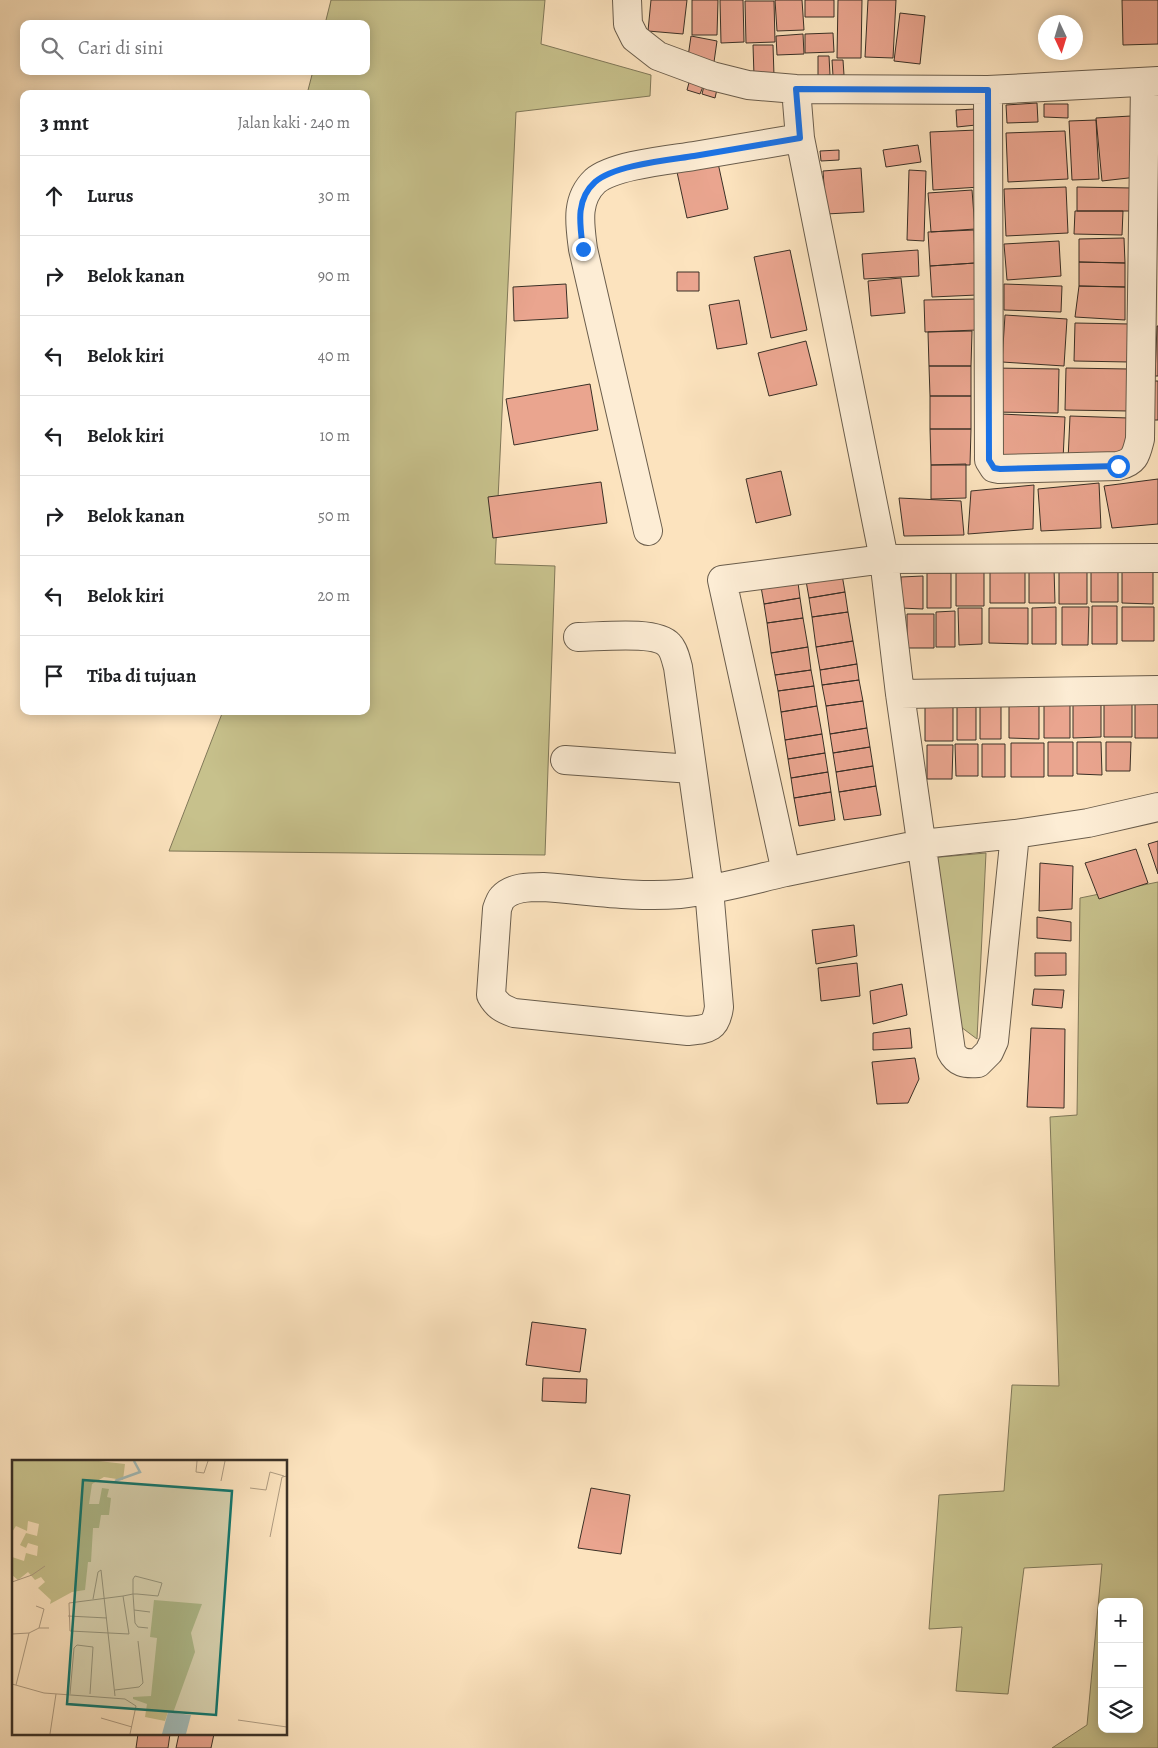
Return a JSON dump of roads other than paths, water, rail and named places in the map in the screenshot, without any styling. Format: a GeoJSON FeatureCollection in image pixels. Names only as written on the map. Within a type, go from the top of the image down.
{"type":"FeatureCollection","features":[{"type":"Feature","properties":{"kind":"street"},"geometry":{"type":"LineString","coordinates":[[627,0],[628,24],[635,38],[658,56],[712,76],[748,85],[796,89],[988,90],[1152,82],[1140,439],[1133,460],[1127,464],[1118,466],[1000,469],[994,468],[989,460],[988,90]]}},
{"type":"Feature","properties":{"kind":"street"},"geometry":{"type":"LineString","coordinates":[[796,89],[800,138],[884,559],[900,694],[951,1051],[955,1059],[962,1063],[978,1063],[989,1052],[994,1041],[1015,834]]}},
{"type":"Feature","properties":{"kind":"street"},"geometry":{"type":"LineString","coordinates":[[648,531],[583,249],[579,209],[584,196],[595,182],[609,172],[800,138]]}},
{"type":"Feature","properties":{"kind":"street"},"geometry":{"type":"LineString","coordinates":[[786,872],[722,580],[884,559],[1158,558]]}},
{"type":"Feature","properties":{"kind":"street"},"geometry":{"type":"LineString","coordinates":[[578,637],[651,636],[662,639],[671,646],[678,667],[709,889],[719,1007],[717,1019],[711,1026],[702,1030],[688,1031],[514,1013],[502,1008],[491,995],[497,909],[502,898],[512,891],[525,887],[543,887],[655,895],[682,894],[709,889],[922,844],[1015,834],[1088,823],[1158,806]]}},
{"type":"Feature","properties":{"kind":"street"},"geometry":{"type":"LineString","coordinates":[[900,694],[1158,690]]}},
{"type":"Feature","properties":{"kind":"street"},"geometry":{"type":"LineString","coordinates":[[565,760],[692,769]]}}]}
